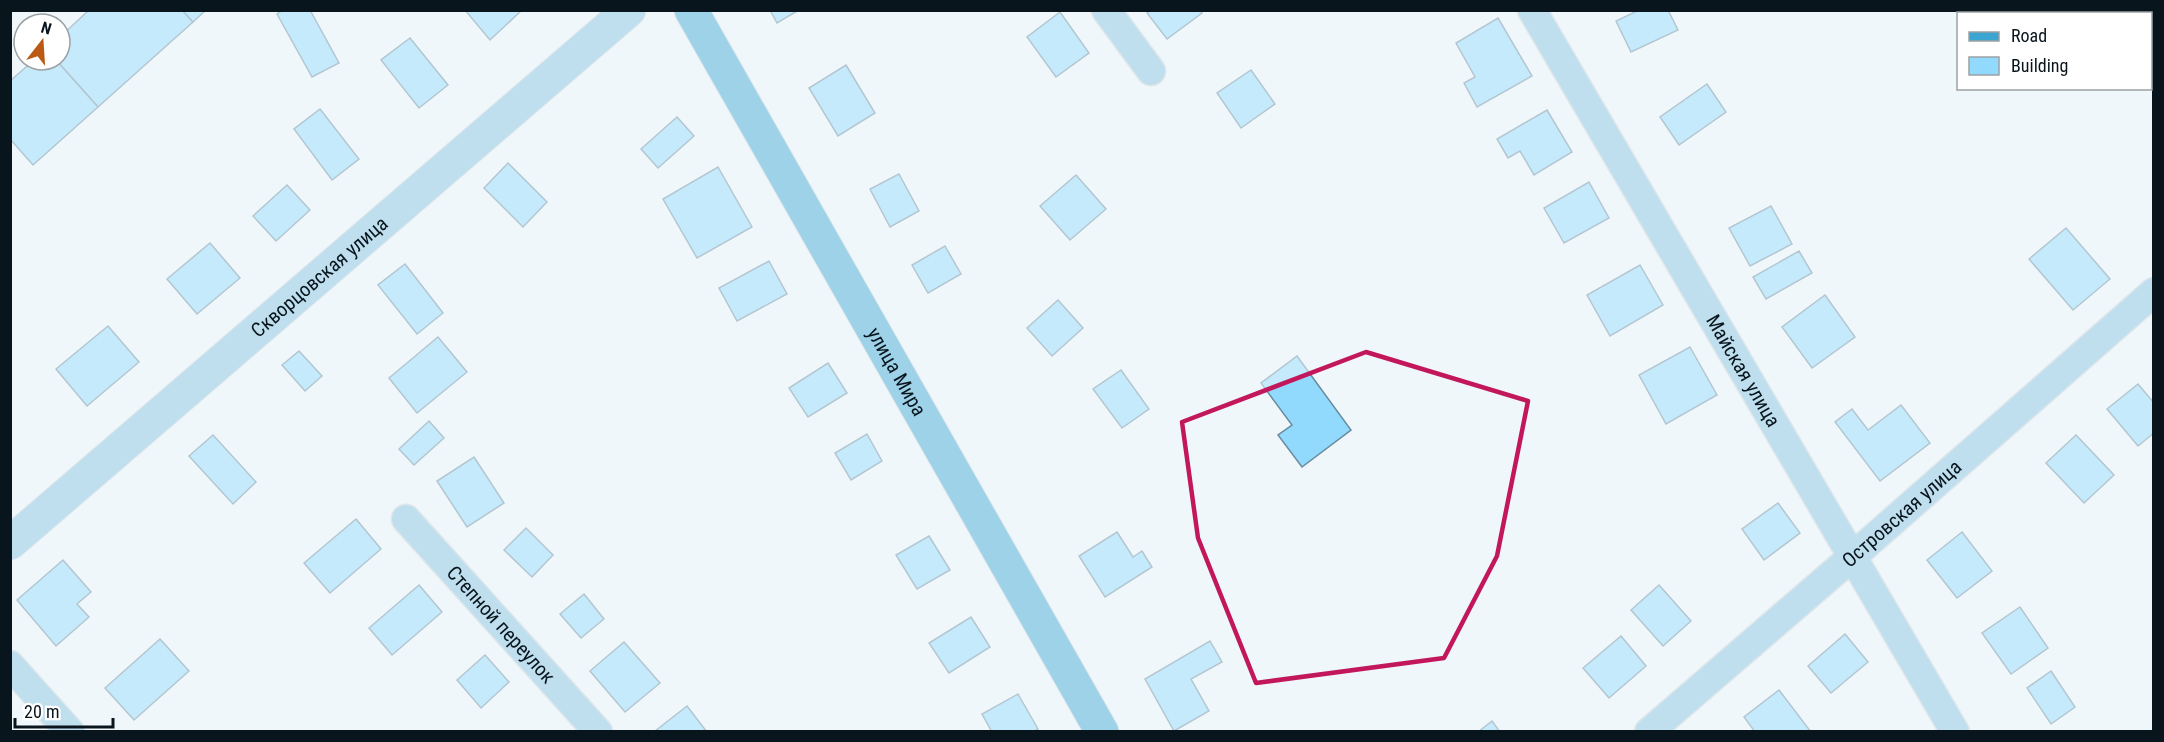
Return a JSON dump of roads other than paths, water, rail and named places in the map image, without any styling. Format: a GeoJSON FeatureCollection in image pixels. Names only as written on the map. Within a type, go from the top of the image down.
{"type":"FeatureCollection","features":[{"type":"Feature","properties":{"kind":"main road","name":"улица Мира"},"geometry":{"type":"LineString","coordinates":[[691,10],[1102,732]]}},
{"type":"Feature","properties":{"kind":"street","name":"Скворцовская улица"},"geometry":{"type":"LineString","coordinates":[[10,543],[629,10]]}},
{"type":"Feature","properties":{"kind":"street"},"geometry":{"type":"LineString","coordinates":[[1106,10],[1151,71]]}},
{"type":"Feature","properties":{"kind":"street","name":"Майская улица"},"geometry":{"type":"LineString","coordinates":[[1532,10],[1955,732]]}},
{"type":"Feature","properties":{"kind":"street","name":"Островская улица"},"geometry":{"type":"LineString","coordinates":[[1649,732],[2154,292]]}},
{"type":"Feature","properties":{"kind":"street","name":"Степной переулок"},"geometry":{"type":"LineString","coordinates":[[406,519],[598,732]]}},
{"type":"Feature","properties":{"kind":"street"},"geometry":{"type":"LineString","coordinates":[[10,665],[70,732]]}}]}
